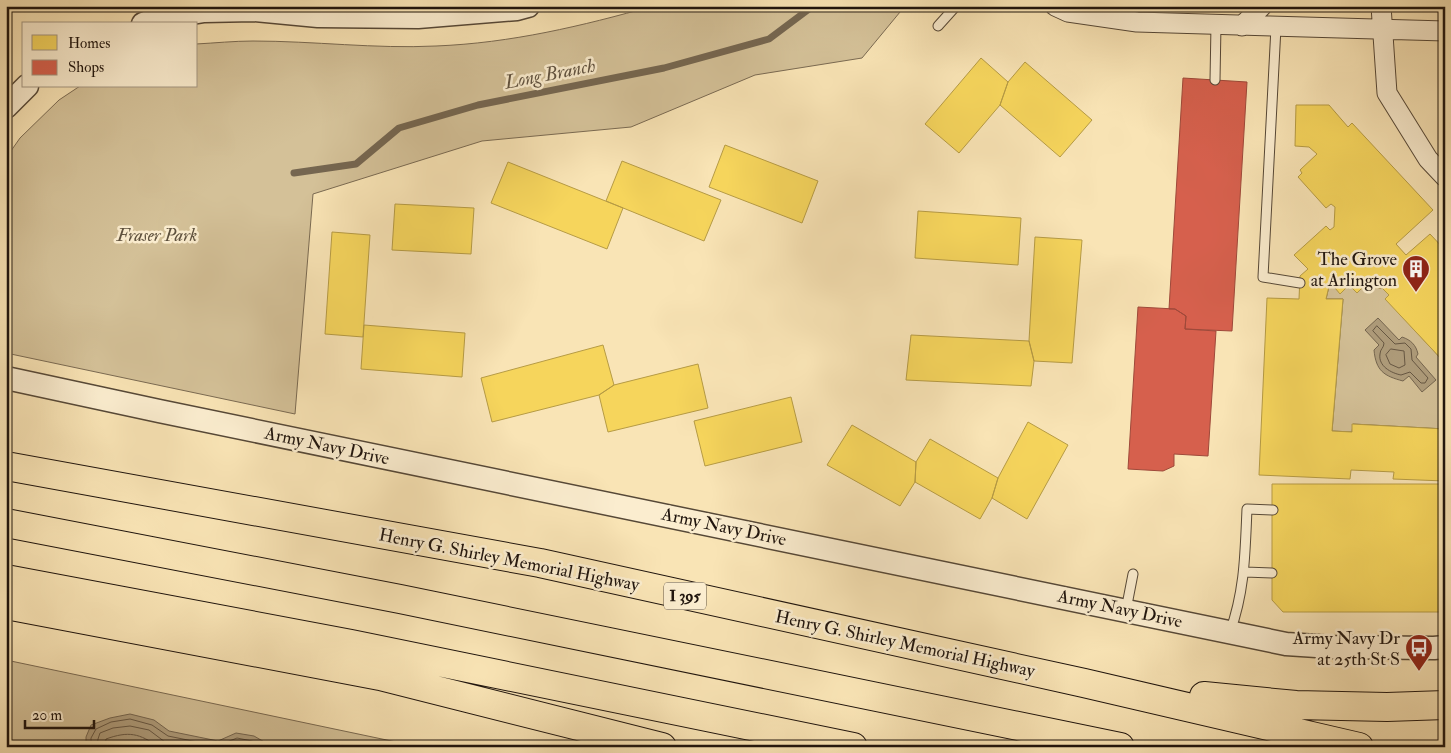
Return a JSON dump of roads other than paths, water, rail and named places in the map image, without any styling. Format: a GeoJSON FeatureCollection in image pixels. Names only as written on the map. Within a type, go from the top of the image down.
{"type":"FeatureCollection","features":[{"type":"Feature","properties":{"kind":"highway","name":"Henry G. Shirley Memorial Highway"},"geometry":{"type":"LineString","coordinates":[[6,466],[540,563],[1084,683],[1360,747]]}},
{"type":"Feature","properties":{"kind":"highway"},"geometry":{"type":"LineString","coordinates":[[6,523],[400,599],[1120,747]]}},
{"type":"Feature","properties":{"kind":"highway"},"geometry":{"type":"LineString","coordinates":[[6,579],[361,646],[853,747]]}},
{"type":"Feature","properties":{"kind":"highway"},"geometry":{"type":"LineString","coordinates":[[6,605],[380,676],[662,747]]}},
{"type":"Feature","properties":{"kind":"highway"},"geometry":{"type":"LineString","coordinates":[[1084,683],[1296,705],[1386,707],[1445,705]]}},
{"type":"Feature","properties":{"kind":"street"},"geometry":{"type":"LineString","coordinates":[[148,22],[204,8],[254,10],[318,16],[418,17],[517,9],[528,6]]}},
{"type":"Feature","properties":{"kind":"street"},"geometry":{"type":"LineString","coordinates":[[1055,6],[1068,12],[1085,10],[1137,22],[1445,31]]}},
{"type":"Feature","properties":{"kind":"street"},"geometry":{"type":"LineString","coordinates":[[1242,26],[1262,6]]}},
{"type":"Feature","properties":{"kind":"street"},"geometry":{"type":"LineString","coordinates":[[1381,6],[1387,93],[1428,159],[1445,177]]}},
{"type":"Feature","properties":{"kind":"street"},"geometry":{"type":"LineString","coordinates":[[6,107],[25,88]]}},
{"type":"Feature","properties":{"kind":"street","name":"Army Navy Drive"},"geometry":{"type":"LineString","coordinates":[[6,378],[1286,644],[1308,646],[1445,647]]}},
{"type":"Feature","properties":{"kind":"lane"},"geometry":{"type":"LineString","coordinates":[[938,26],[956,6]]}},
{"type":"Feature","properties":{"kind":"lane"},"geometry":{"type":"LineString","coordinates":[[1215,80],[1216,25]]}},
{"type":"Feature","properties":{"kind":"lane"},"geometry":{"type":"LineString","coordinates":[[1276,27],[1263,277],[1300,282]]}},
{"type":"Feature","properties":{"kind":"lane"},"geometry":{"type":"LineString","coordinates":[[1230,632],[1239,608],[1245,572],[1248,509],[1272,510]]}},
{"type":"Feature","properties":{"kind":"lane"},"geometry":{"type":"LineString","coordinates":[[1245,572],[1272,573]]}},
{"type":"Feature","properties":{"kind":"lane"},"geometry":{"type":"LineString","coordinates":[[1126,610],[1133,574]]}},
{"type":"Feature","properties":{"kind":"water"},"geometry":{"type":"Polygon","coordinates":[[[1378,318],[1399,340],[1402,337],[1413,343],[1418,354],[1416,357],[1436,380],[1422,392],[1409,376],[1403,381],[1386,375],[1379,368],[1374,350],[1379,345],[1365,330],[1378,318]]]}},
{"type":"Feature","properties":{"kind":"water"},"geometry":{"type":"Polygon","coordinates":[[[130,714],[154,720],[169,731],[218,741],[236,733],[254,736],[273,747],[86,747],[86,737],[91,725],[110,718],[130,714]]]}},
{"type":"Feature","properties":{"kind":"waterway","name":"Long Branch"},"geometry":{"type":"LineString","coordinates":[[294,173],[356,164],[399,128],[478,105],[664,68],[769,39],[813,6]]}},
{"type":"Feature","properties":{"kind":"place","name":"The Grove at Arlington"},"geometry":{"type":"Point","coordinates":[1416,293]}},
{"type":"Feature","properties":{"kind":"place","name":"Army Navy Dr at 25th St S"},"geometry":{"type":"Point","coordinates":[1419,672]}},
{"type":"Feature","properties":{"kind":"park label","name":"Fraser Park"},"geometry":{"type":"Point","coordinates":[157,235]}}]}
